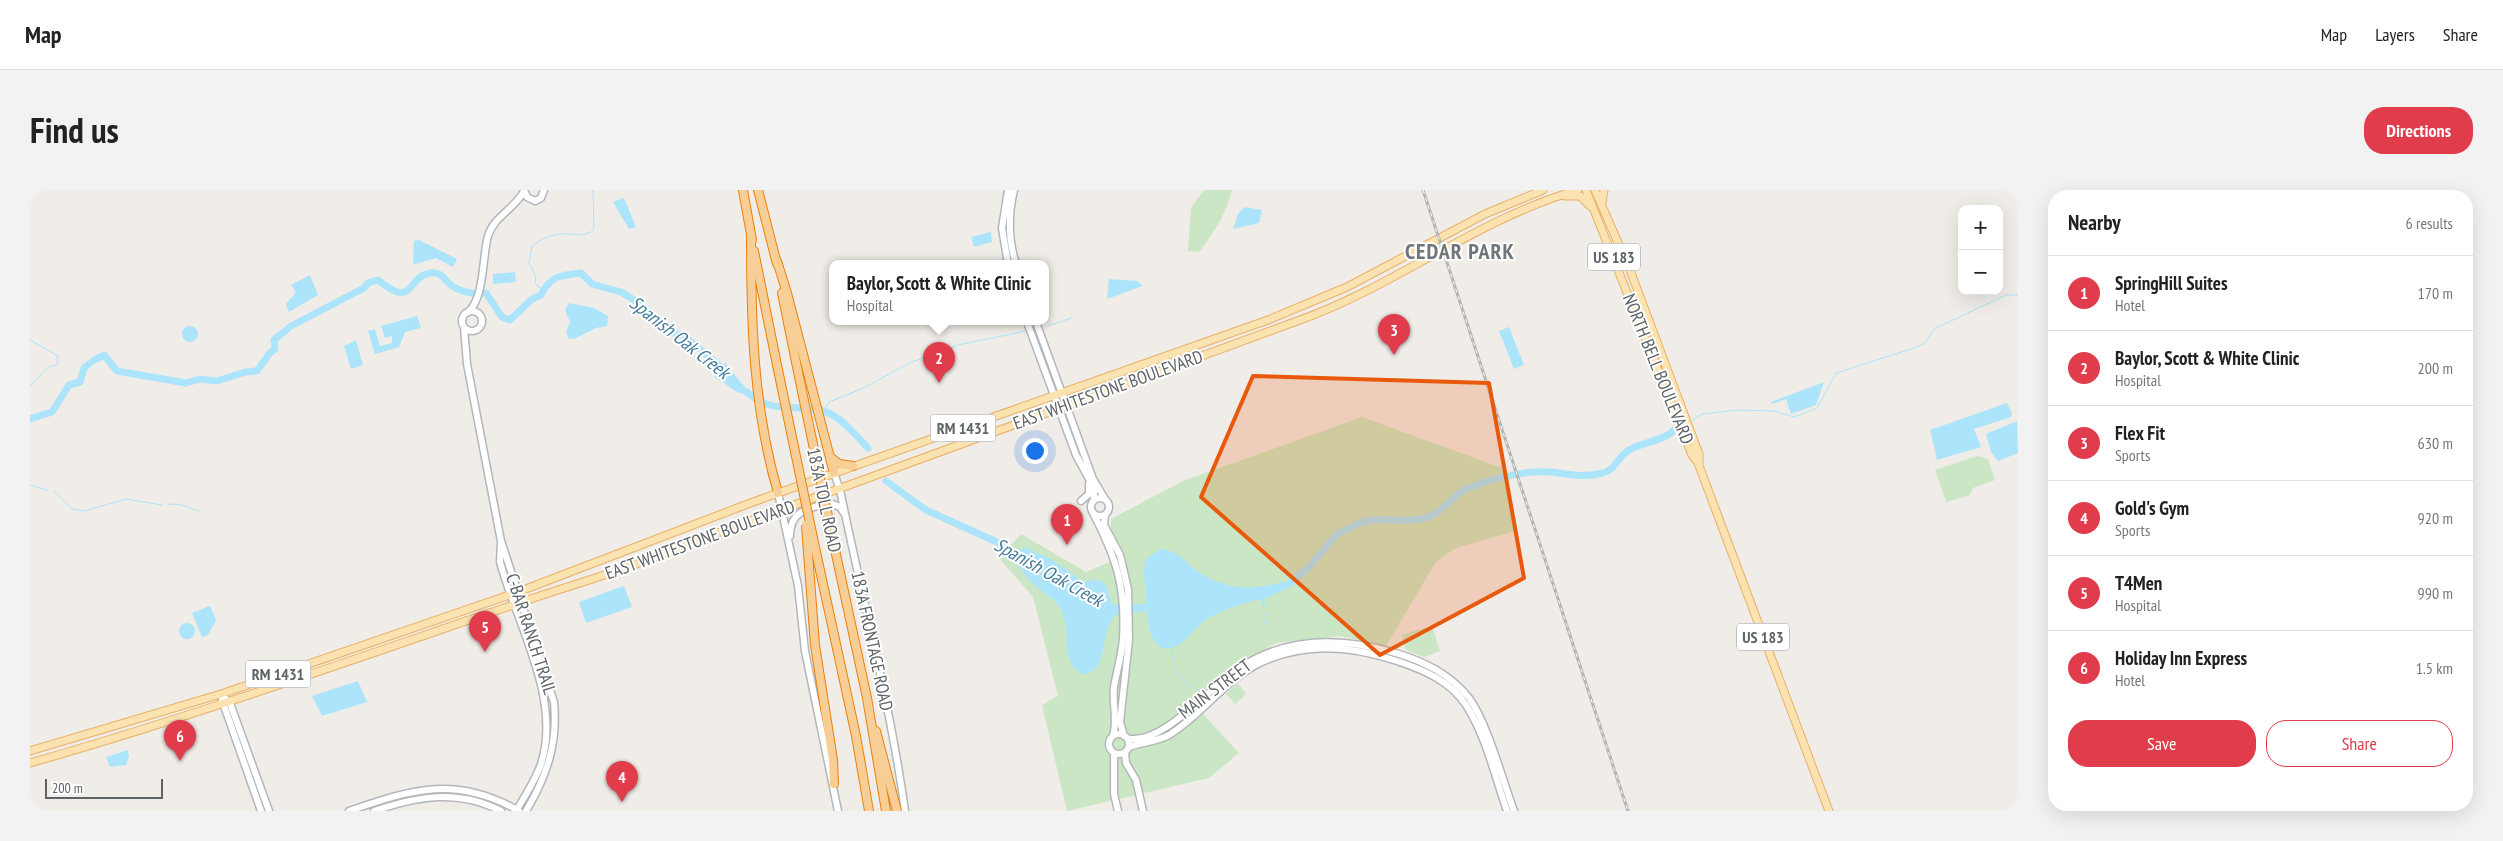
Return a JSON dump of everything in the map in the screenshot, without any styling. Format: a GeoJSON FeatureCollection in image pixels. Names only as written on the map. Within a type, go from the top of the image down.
{"type":"FeatureCollection","features":[{"type":"Feature","properties":{"kind":"highway","name":"183A TOLL ROAD"},"geometry":{"type":"LineString","coordinates":[[743,190],[803,493],[810,539],[856,736],[869,811]]}},
{"type":"Feature","properties":{"kind":"highway","name":"183A TOLL ROAD"},"geometry":{"type":"LineString","coordinates":[[758,190],[777,261],[798,372],[867,698],[886,811]]}},
{"type":"Feature","properties":{"kind":"highway"},"geometry":{"type":"LineString","coordinates":[[751,235],[751,321],[754,369],[766,447],[778,493]]}},
{"type":"Feature","properties":{"kind":"highway"},"geometry":{"type":"LineString","coordinates":[[777,261],[788,293],[834,473]]}},
{"type":"Feature","properties":{"kind":"highway"},"geometry":{"type":"LineString","coordinates":[[830,457],[839,464],[852,466]]}},
{"type":"Feature","properties":{"kind":"highway"},"geometry":{"type":"LineString","coordinates":[[810,539],[815,645],[832,751],[834,784]]}},
{"type":"Feature","properties":{"kind":"highway"},"geometry":{"type":"LineString","coordinates":[[867,698],[897,811]]}},
{"type":"Feature","properties":{"kind":"main road","name":"EAST WHITESTONE BOULEVARD"},"geometry":{"type":"LineString","coordinates":[[30,751],[221,694],[510,595],[778,493],[1059,395],[1313,302],[1377,272],[1485,214],[1543,190]]}},
{"type":"Feature","properties":{"kind":"main road","name":"EAST WHITESTONE BOULEVARD"},"geometry":{"type":"LineString","coordinates":[[30,763],[226,704],[521,602],[622,570],[781,510],[840,490],[1318,313],[1494,223],[1557,196],[1578,190]]}},
{"type":"Feature","properties":{"kind":"main road","name":"NORTH BELL BOULEVARD"},"geometry":{"type":"LineString","coordinates":[[1586,190],[1692,455],[1698,463],[1829,811]]}},
{"type":"Feature","properties":{"kind":"main road","name":"NORTH BELL BOULEVARD"},"geometry":{"type":"LineString","coordinates":[[1595,190],[1658,344],[1699,454],[1698,463]]}},
{"type":"Feature","properties":{"kind":"main road"},"geometry":{"type":"LineString","coordinates":[[1602,206],[1604,190]]}},
{"type":"Feature","properties":{"kind":"main road"},"geometry":{"type":"LineString","coordinates":[[1557,196],[1580,196],[1586,200],[1596,214]]}},
{"type":"Feature","properties":{"kind":"street"},"geometry":{"type":"LineString","coordinates":[[515,204],[541,198],[544,190]]}},
{"type":"Feature","properties":{"kind":"street"},"geometry":{"type":"LineString","coordinates":[[1007,260],[1002,228],[1008,190]]}},
{"type":"Feature","properties":{"kind":"street"},"geometry":{"type":"LineString","coordinates":[[1014,190],[1010,231],[1015,260]]}},
{"type":"Feature","properties":{"kind":"street","name":"C-BAR RANCH TRAIL"},"geometry":{"type":"LineString","coordinates":[[526,811],[544,778],[550,761],[555,732],[555,712],[549,681],[501,541],[467,364],[467,344],[462,321],[476,300],[489,234],[502,214],[515,204],[524,191],[527,197],[532,200]]}},
{"type":"Feature","properties":{"kind":"street","name":"C-BAR RANCH TRAIL"},"geometry":{"type":"LineString","coordinates":[[476,300],[480,314]]}},
{"type":"Feature","properties":{"kind":"street"},"geometry":{"type":"LineString","coordinates":[[467,313],[474,312],[480,314],[482,325],[475,331],[467,344]]}},
{"type":"Feature","properties":{"kind":"street"},"geometry":{"type":"LineString","coordinates":[[1029,325],[1059,395]]}},
{"type":"Feature","properties":{"kind":"street"},"geometry":{"type":"LineString","coordinates":[[1037,325],[1090,490],[1088,496],[1081,501]]}},
{"type":"Feature","properties":{"kind":"street"},"geometry":{"type":"LineString","coordinates":[[464,328],[475,331]]}},
{"type":"Feature","properties":{"kind":"street"},"geometry":{"type":"LineString","coordinates":[[1063,406],[1093,479],[1109,506],[1105,515],[1104,525],[1120,555],[1126,627],[1120,722],[1127,750],[1126,763],[1136,780],[1144,811]]}},
{"type":"Feature","properties":{"kind":"street","name":"183A FRONTAGE ROAD"},"geometry":{"type":"LineString","coordinates":[[834,473],[840,490],[899,770],[905,811]]}},
{"type":"Feature","properties":{"kind":"street"},"geometry":{"type":"LineString","coordinates":[[1085,474],[1094,488],[1094,500]]}},
{"type":"Feature","properties":{"kind":"street"},"geometry":{"type":"LineString","coordinates":[[778,493],[798,586],[806,651],[838,811]]}},
{"type":"Feature","properties":{"kind":"street"},"geometry":{"type":"LineString","coordinates":[[1105,500],[1100,498],[1094,500],[1090,505],[1112,551],[1124,589]]}},
{"type":"Feature","properties":{"kind":"street"},"geometry":{"type":"LineString","coordinates":[[790,545],[790,528],[796,514],[830,503],[840,507],[845,514]]}},
{"type":"Feature","properties":{"kind":"street"},"geometry":{"type":"LineString","coordinates":[[1093,513],[1099,516],[1105,515]]}},
{"type":"Feature","properties":{"kind":"street","name":"C-BAR RANCH TRAIL"},"geometry":{"type":"LineString","coordinates":[[501,541],[500,562],[540,682],[547,712],[546,736],[541,763],[517,811]]}},
{"type":"Feature","properties":{"kind":"street"},"geometry":{"type":"LineString","coordinates":[[1118,811],[1114,794],[1114,753],[1109,745],[1114,736],[1114,687],[1126,627]]}},
{"type":"Feature","properties":{"kind":"street","name":"MAIN STREET"},"geometry":{"type":"LineString","coordinates":[[1114,736],[1142,739],[1160,731],[1238,668],[1279,652],[1339,644],[1375,647],[1430,666],[1453,681],[1470,700],[1478,714],[1514,811]]}},
{"type":"Feature","properties":{"kind":"street","name":"MAIN STREET"},"geometry":{"type":"LineString","coordinates":[[1339,644],[1371,652],[1409,665],[1427,672],[1448,686],[1465,704],[1472,717],[1507,811]]}},
{"type":"Feature","properties":{"kind":"street","name":"MAIN STREET"},"geometry":{"type":"LineString","coordinates":[[1114,753],[1152,742],[1170,734],[1253,667],[1279,652]]}},
{"type":"Feature","properties":{"kind":"street"},"geometry":{"type":"LineString","coordinates":[[1212,689],[1217,695]]}},
{"type":"Feature","properties":{"kind":"street"},"geometry":{"type":"LineString","coordinates":[[221,694],[269,811]]}},
{"type":"Feature","properties":{"kind":"street"},"geometry":{"type":"LineString","coordinates":[[226,704],[260,811]]}},
{"type":"Feature","properties":{"kind":"street"},"geometry":{"type":"LineString","coordinates":[[547,712],[555,712]]}},
{"type":"Feature","properties":{"kind":"street"},"geometry":{"type":"LineString","coordinates":[[349,811],[383,799],[418,790],[450,788],[484,794],[517,811]]}},
{"type":"Feature","properties":{"kind":"street"},"geometry":{"type":"LineString","coordinates":[[374,811],[413,799],[446,796],[471,799],[501,811]]}},
{"type":"Feature","properties":{"kind":"street"},"geometry":{"type":"LineString","coordinates":[[383,799],[386,807]]}},
{"type":"Feature","properties":{"kind":"highlighted area"},"geometry":{"type":"Polygon","coordinates":[[[1253,376],[1489,383],[1524,578],[1380,655],[1201,497],[1253,376]]]}},
{"type":"Feature","properties":{"kind":"green space"},"geometry":{"type":"Polygon","coordinates":[[[1204,190],[1232,190],[1223,216],[1205,244],[1199,252],[1188,251],[1191,208],[1204,190]]]}},
{"type":"Feature","properties":{"kind":"green space"},"geometry":{"type":"Polygon","coordinates":[[[1362,417],[1502,468],[1515,531],[1456,548],[1436,562],[1386,646],[1340,636],[1276,643],[1227,670],[1191,701],[1239,753],[1209,778],[1067,811],[1042,705],[1058,696],[1033,597],[999,558],[1021,534],[1086,572],[1110,562],[1111,519],[1183,481],[1362,417]]]}},
{"type":"Feature","properties":{"kind":"green space"},"geometry":{"type":"Polygon","coordinates":[[[1977,456],[1988,459],[1995,480],[1973,488],[1970,495],[1946,502],[1935,470],[1977,456]]]}},
{"type":"Feature","properties":{"kind":"green space"},"geometry":{"type":"Polygon","coordinates":[[[1432,626],[1440,651],[1424,657],[1406,650],[1401,635],[1432,626]]]}},
{"type":"Feature","properties":{"kind":"green space"},"geometry":{"type":"Polygon","coordinates":[[[1238,683],[1246,694],[1235,704],[1226,694],[1238,683]]]}},
{"type":"Feature","properties":{"kind":"water"},"geometry":{"type":"Polygon","coordinates":[[[624,198],[636,227],[629,229],[613,202],[624,198]]]}},
{"type":"Feature","properties":{"kind":"water"},"geometry":{"type":"Polygon","coordinates":[[[1244,207],[1262,210],[1259,223],[1233,229],[1238,214],[1244,207]]]}},
{"type":"Feature","properties":{"kind":"water"},"geometry":{"type":"Polygon","coordinates":[[[991,232],[992,242],[974,247],[971,237],[991,232]]]}},
{"type":"Feature","properties":{"kind":"water"},"geometry":{"type":"Polygon","coordinates":[[[419,240],[457,259],[453,267],[436,258],[413,263],[414,241],[419,240]]]}},
{"type":"Feature","properties":{"kind":"water"},"geometry":{"type":"Polygon","coordinates":[[[515,272],[516,282],[493,284],[493,274],[515,272]]]}},
{"type":"Feature","properties":{"kind":"water"},"geometry":{"type":"Polygon","coordinates":[[[310,275],[318,295],[289,312],[286,304],[296,292],[291,285],[310,275]]]}},
{"type":"Feature","properties":{"kind":"water"},"geometry":{"type":"Polygon","coordinates":[[[1109,279],[1138,281],[1142,286],[1107,299],[1109,279]]]}},
{"type":"Feature","properties":{"kind":"water"},"geometry":{"type":"Polygon","coordinates":[[[569,303],[594,308],[608,316],[607,326],[596,328],[574,339],[568,338],[566,332],[570,322],[565,310],[569,303]]]}},
{"type":"Feature","properties":{"kind":"water"},"geometry":{"type":"Polygon","coordinates":[[[417,316],[421,328],[405,332],[399,347],[375,354],[368,331],[375,329],[380,346],[392,343],[392,336],[385,338],[381,326],[417,316]]]}},
{"type":"Feature","properties":{"kind":"water"},"geometry":{"type":"Polygon","coordinates":[[[190,326],[198,334],[190,342],[182,334],[190,326]]]}},
{"type":"Feature","properties":{"kind":"water"},"geometry":{"type":"Polygon","coordinates":[[[1509,327],[1524,365],[1514,369],[1499,331],[1509,327]]]}},
{"type":"Feature","properties":{"kind":"water"},"geometry":{"type":"Polygon","coordinates":[[[356,340],[363,365],[351,369],[344,346],[356,340]]]}},
{"type":"Feature","properties":{"kind":"water"},"geometry":{"type":"Polygon","coordinates":[[[725,363],[753,397],[737,392],[714,376],[716,371],[725,363]]]}},
{"type":"Feature","properties":{"kind":"water"},"geometry":{"type":"Polygon","coordinates":[[[1824,382],[1816,405],[1791,414],[1786,399],[1772,404],[1771,402],[1824,382]]]}},
{"type":"Feature","properties":{"kind":"water"},"geometry":{"type":"Polygon","coordinates":[[[2007,403],[2012,413],[2011,417],[1974,429],[1981,447],[1937,460],[1930,430],[2007,403]]]}},
{"type":"Feature","properties":{"kind":"water"},"geometry":{"type":"Polygon","coordinates":[[[2017,421],[2018,453],[1998,461],[1991,452],[1986,434],[2017,421]]]}},
{"type":"Feature","properties":{"kind":"water"},"geometry":{"type":"Polygon","coordinates":[[[1023,547],[1049,558],[1083,581],[1099,580],[1106,585],[1112,604],[1146,604],[1144,568],[1146,559],[1160,549],[1176,554],[1206,577],[1227,585],[1259,587],[1282,582],[1287,585],[1286,589],[1264,599],[1266,607],[1262,605],[1261,599],[1219,613],[1203,622],[1182,643],[1170,648],[1163,648],[1154,640],[1148,625],[1147,611],[1115,615],[1108,628],[1098,665],[1094,670],[1083,675],[1070,661],[1065,621],[1062,612],[1053,599],[1032,583],[1014,558],[1023,547]]]}},
{"type":"Feature","properties":{"kind":"water"},"geometry":{"type":"Polygon","coordinates":[[[624,586],[632,607],[586,623],[579,602],[624,586]]]}},
{"type":"Feature","properties":{"kind":"water"},"geometry":{"type":"Polygon","coordinates":[[[210,606],[216,620],[208,635],[202,637],[192,613],[210,606]]]}},
{"type":"Feature","properties":{"kind":"water"},"geometry":{"type":"Polygon","coordinates":[[[187,623],[195,631],[187,639],[179,631],[187,623]]]}},
{"type":"Feature","properties":{"kind":"water"},"geometry":{"type":"Polygon","coordinates":[[[358,681],[367,702],[322,716],[312,696],[358,681]]]}},
{"type":"Feature","properties":{"kind":"water"},"geometry":{"type":"Polygon","coordinates":[[[128,750],[129,756],[126,765],[110,767],[106,757],[128,750]]]}},
{"type":"Feature","properties":{"kind":"waterway"},"geometry":{"type":"LineString","coordinates":[[539,296],[541,289],[535,283],[536,277],[529,263],[532,246],[543,239],[555,235],[580,235],[591,231],[594,228],[593,190]]}},
{"type":"Feature","properties":{"kind":"waterway","name":"Spanish Oak Creek"},"geometry":{"type":"LineString","coordinates":[[93,361],[104,355],[117,371],[186,383],[200,379],[217,381],[245,372],[257,371],[275,349],[274,340],[291,326],[364,288],[368,283],[378,280],[390,289],[404,292],[422,276],[438,273],[452,286],[464,292],[486,293],[502,317],[510,320],[532,299],[541,295],[553,280],[562,276],[581,273],[592,284],[621,292],[642,305],[671,332],[684,336],[727,372]]}},
{"type":"Feature","properties":{"kind":"waterway","name":"Spanish Oak Creek"},"geometry":{"type":"LineString","coordinates":[[1690,422],[1702,414],[1738,410],[1774,411],[1794,417],[1817,408],[1836,373],[1917,347],[1925,343],[1934,329],[2006,295],[2018,295]]}},
{"type":"Feature","properties":{"kind":"waterway"},"geometry":{"type":"LineString","coordinates":[[1047,326],[1072,318]]}},
{"type":"Feature","properties":{"kind":"waterway"},"geometry":{"type":"LineString","coordinates":[[824,411],[829,402],[864,388],[909,363],[958,345],[1026,331]]}},
{"type":"Feature","properties":{"kind":"waterway"},"geometry":{"type":"LineString","coordinates":[[30,340],[58,356],[57,365],[48,367],[30,386]]}},
{"type":"Feature","properties":{"kind":"waterway","name":"Spanish Oak Creek"},"geometry":{"type":"LineString","coordinates":[[30,419],[52,412],[69,385],[80,382],[84,368],[89,364]]}},
{"type":"Feature","properties":{"kind":"waterway","name":"Spanish Oak Creek"},"geometry":{"type":"LineString","coordinates":[[747,392],[755,399],[774,406],[813,409],[830,414],[848,427],[868,448]]}},
{"type":"Feature","properties":{"kind":"waterway","name":"Spanish Oak Creek"},"geometry":{"type":"LineString","coordinates":[[1353,526],[1371,520],[1416,520],[1425,518],[1437,513],[1462,491],[1508,476],[1529,472],[1550,472],[1570,475],[1603,473],[1608,471],[1627,452],[1637,446],[1668,435],[1678,426]]}},
{"type":"Feature","properties":{"kind":"waterway","name":"Spanish Oak Creek"},"geometry":{"type":"LineString","coordinates":[[886,481],[926,510],[997,542],[1024,560]]}},
{"type":"Feature","properties":{"kind":"waterway"},"geometry":{"type":"LineString","coordinates":[[30,485],[47,490]]}},
{"type":"Feature","properties":{"kind":"waterway"},"geometry":{"type":"LineString","coordinates":[[54,491],[72,509],[84,511],[126,499],[162,505]]}},
{"type":"Feature","properties":{"kind":"waterway"},"geometry":{"type":"LineString","coordinates":[[168,504],[182,505],[199,511]]}},
{"type":"Feature","properties":{"kind":"waterway","name":"Spanish Oak Creek"},"geometry":{"type":"LineString","coordinates":[[1279,587],[1287,585],[1309,567],[1337,534],[1350,528]]}},
{"type":"Feature","properties":{"kind":"waterway"},"geometry":{"type":"LineString","coordinates":[[1264,613],[1268,629]]}},
{"type":"Feature","properties":{"kind":"waterway"},"geometry":{"type":"LineString","coordinates":[[1171,647],[1177,674],[1183,681],[1199,692]]}},
{"type":"Feature","properties":{"kind":"railway"},"geometry":{"type":"LineString","coordinates":[[1423,190],[1628,811]]}},
{"type":"Feature","properties":{"kind":"place","name":"Flex Fit"},"geometry":{"type":"Point","coordinates":[1394,355]}},
{"type":"Feature","properties":{"kind":"place","name":"Baylor, Scott & White Clinic"},"geometry":{"type":"Point","coordinates":[939,383]}},
{"type":"Feature","properties":{"kind":"place","name":"SpringHill Suites"},"geometry":{"type":"Point","coordinates":[1067,545]}},
{"type":"Feature","properties":{"kind":"place","name":"T4Men"},"geometry":{"type":"Point","coordinates":[485,652]}},
{"type":"Feature","properties":{"kind":"place","name":"Holiday Inn Express"},"geometry":{"type":"Point","coordinates":[180,761]}},
{"type":"Feature","properties":{"kind":"place","name":"Gold's Gym"},"geometry":{"type":"Point","coordinates":[622,802]}},
{"type":"Feature","properties":{"kind":"district","name":"CEDAR PARK"},"geometry":{"type":"Point","coordinates":[1460,251]}}]}
